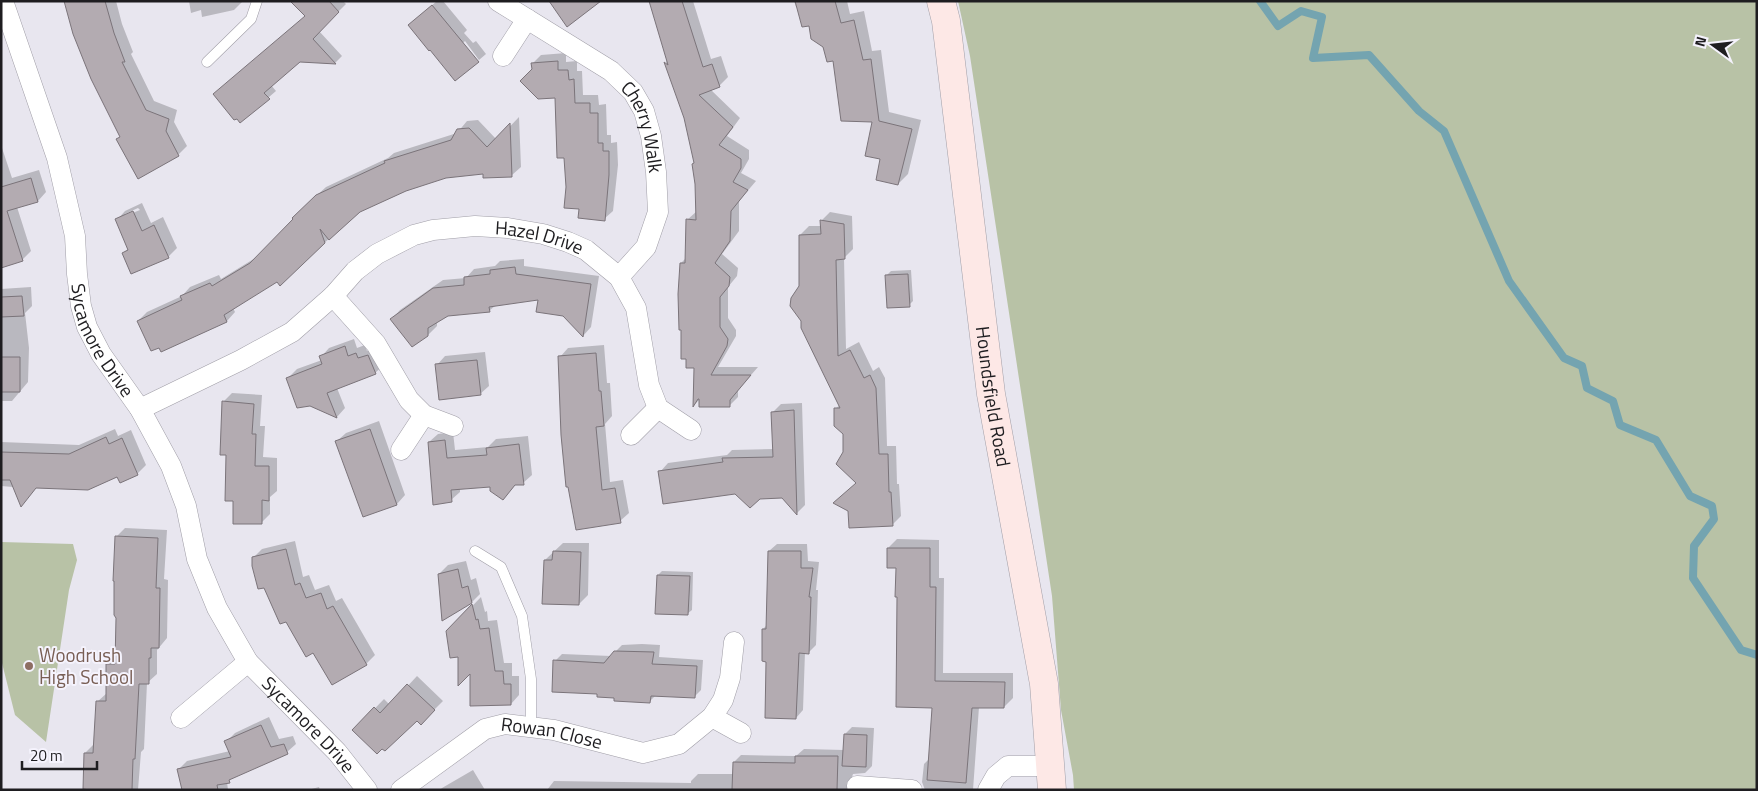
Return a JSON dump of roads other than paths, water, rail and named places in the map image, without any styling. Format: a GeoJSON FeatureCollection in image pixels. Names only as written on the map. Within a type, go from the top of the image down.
{"type":"FeatureCollection","features":[{"type":"Feature","properties":{"kind":"street","name":"Sycamore Drive"},"geometry":{"type":"LineString","coordinates":[[4,1],[62,175],[75,236],[81,306],[87,326],[101,354],[140,409],[171,466],[186,506],[197,558],[217,608],[248,662],[337,752],[367,790]]}},
{"type":"Feature","properties":{"kind":"street","name":"Cherry Walk"},"geometry":{"type":"LineString","coordinates":[[498,1],[611,71],[633,92],[644,111],[651,136],[658,212],[646,247],[619,277]]}},
{"type":"Feature","properties":{"kind":"street","name":"Houndsfield Road"},"geometry":{"type":"LineString","coordinates":[[941,1],[946,21],[991,394],[1044,684],[1051,778]]}},
{"type":"Feature","properties":{"kind":"street"},"geometry":{"type":"LineString","coordinates":[[503,56],[527,19]]}},
{"type":"Feature","properties":{"kind":"street","name":"Hazel Drive"},"geometry":{"type":"LineString","coordinates":[[140,409],[241,360],[292,332],[333,296],[356,271],[377,254],[414,235],[433,230],[475,226],[508,228],[542,234],[568,242],[586,250],[619,277],[636,308],[650,385],[658,408]]}},
{"type":"Feature","properties":{"kind":"street"},"geometry":{"type":"LineString","coordinates":[[333,296],[376,344],[409,400],[424,414],[453,426]]}},
{"type":"Feature","properties":{"kind":"street"},"geometry":{"type":"LineString","coordinates":[[631,435],[658,408],[691,430]]}},
{"type":"Feature","properties":{"kind":"street"},"geometry":{"type":"LineString","coordinates":[[401,450],[424,414]]}},
{"type":"Feature","properties":{"kind":"street","name":"Rowan Close"},"geometry":{"type":"LineString","coordinates":[[401,790],[485,729],[505,724],[554,730],[643,753],[679,744],[712,717],[723,700],[730,678],[734,642]]}},
{"type":"Feature","properties":{"kind":"street","name":"Sycamore Drive"},"geometry":{"type":"LineString","coordinates":[[182,718],[248,662]]}},
{"type":"Feature","properties":{"kind":"street"},"geometry":{"type":"LineString","coordinates":[[712,717],[740,733]]}},
{"type":"Feature","properties":{"kind":"street"},"geometry":{"type":"LineString","coordinates":[[988,790],[996,776],[1008,766],[1051,778]]}},
{"type":"Feature","properties":{"kind":"street"},"geometry":{"type":"LineString","coordinates":[[858,786],[912,790]]}},
{"type":"Feature","properties":{"kind":"lane"},"geometry":{"type":"LineString","coordinates":[[207,62],[251,20],[257,1]]}},
{"type":"Feature","properties":{"kind":"lane"},"geometry":{"type":"LineString","coordinates":[[476,552],[501,567],[522,616],[532,679],[531,726]]}},
{"type":"Feature","properties":{"kind":"waterway"},"geometry":{"type":"LineString","coordinates":[[1260,1],[1278,26],[1301,11],[1322,17],[1313,58],[1369,55],[1419,111],[1444,131],[1509,281],[1564,358],[1582,366],[1587,388],[1613,401],[1620,425],[1656,440],[1690,496],[1712,506],[1714,519],[1694,546],[1693,578],[1741,650],[1757,655]]}},
{"type":"Feature","properties":{"kind":"place","name":"Woodrush High School"},"geometry":{"type":"Point","coordinates":[29,666]}}]}
